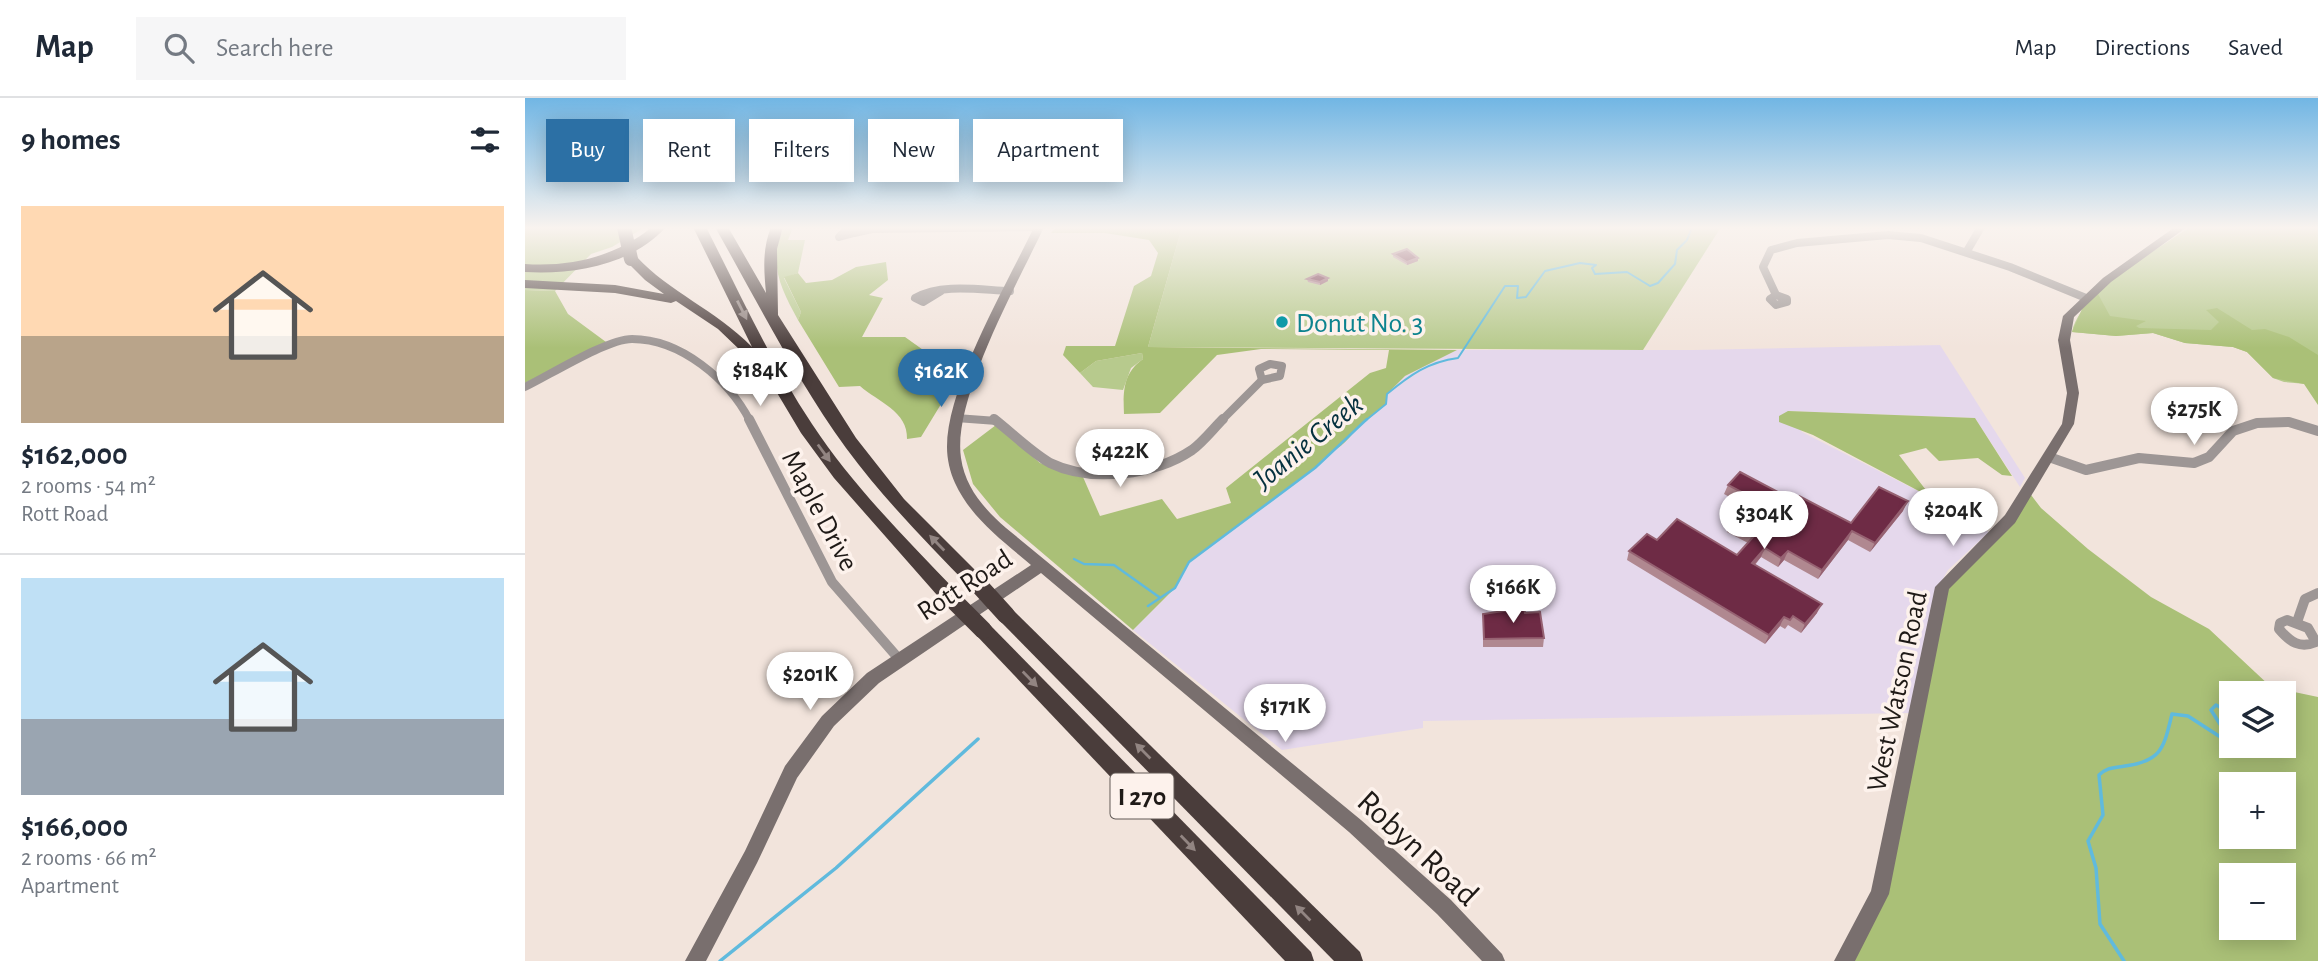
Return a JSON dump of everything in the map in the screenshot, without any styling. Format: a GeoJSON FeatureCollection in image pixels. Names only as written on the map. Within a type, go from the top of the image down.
{"type":"FeatureCollection","features":[{"type":"Feature","properties":{"kind":"highway"},"geometry":{"type":"LineString","coordinates":[[525,268],[561,267]]}},
{"type":"Feature","properties":{"kind":"highway"},"geometry":{"type":"LineString","coordinates":[[639,267],[728,331],[751,358],[775,374]]}},
{"type":"Feature","properties":{"kind":"highway","name":"I 270"},"geometry":{"type":"LineString","coordinates":[[719,267],[807,430],[850,488],[951,598],[1302,961]]}},
{"type":"Feature","properties":{"kind":"highway","name":"I 270"},"geometry":{"type":"LineString","coordinates":[[742,267],[850,442],[898,503],[1351,961]]}},
{"type":"Feature","properties":{"kind":"highway"},"geometry":{"type":"LineString","coordinates":[[769,267],[775,293],[772,314]]}},
{"type":"Feature","properties":{"kind":"highway"},"geometry":{"type":"LineString","coordinates":[[525,284],[630,290],[692,306]]}},
{"type":"Feature","properties":{"kind":"street","name":"Rott Road"},"geometry":{"type":"LineString","coordinates":[[695,961],[751,857],[791,772],[808,745],[857,691],[899,659],[1041,566],[986,520],[968,496],[954,458],[956,418],[1020,267]]}},
{"type":"Feature","properties":{"kind":"street"},"geometry":{"type":"LineString","coordinates":[[1762,267],[1776,295]]}},
{"type":"Feature","properties":{"kind":"street"},"geometry":{"type":"LineString","coordinates":[[2008,267],[2052,284],[2083,301]]}},
{"type":"Feature","properties":{"kind":"street","name":"West Watson Road"},"geometry":{"type":"LineString","coordinates":[[1844,961],[1880,894],[1942,587],[2010,519],[2068,424],[2073,405],[2072,381],[2063,332],[2069,316],[2123,267]]}},
{"type":"Feature","properties":{"kind":"street"},"geometry":{"type":"LineString","coordinates":[[941,291],[1010,291]]}},
{"type":"Feature","properties":{"kind":"street","name":"Maple Drive"},"geometry":{"type":"LineString","coordinates":[[525,387],[613,343],[632,339],[667,346],[710,370],[741,404],[832,582],[899,659]]}},
{"type":"Feature","properties":{"kind":"street"},"geometry":{"type":"LineString","coordinates":[[956,418],[994,419],[1049,462],[1072,471],[1126,473],[1154,468],[1193,449],[1262,380]]}},
{"type":"Feature","properties":{"kind":"street"},"geometry":{"type":"LineString","coordinates":[[2049,457],[2086,470],[2101,469],[2139,458],[2194,463],[2209,457],[2233,431],[2257,423],[2288,422],[2318,431]]}},
{"type":"Feature","properties":{"kind":"street","name":"Robyn Road"},"geometry":{"type":"LineString","coordinates":[[1041,566],[1364,834],[1444,907],[1495,961]]}},
{"type":"Feature","properties":{"kind":"street"},"geometry":{"type":"LineString","coordinates":[[2297,622],[2305,599],[2318,593]]}},
{"type":"Feature","properties":{"kind":"shaded area"},"geometry":{"type":"Polygon","coordinates":[[[1940,345],[2025,478],[2020,487],[1975,418],[1788,411],[1802,432],[1932,498],[1989,532],[1948,570],[1935,593],[1910,713],[1423,721],[1423,728],[1282,750],[1133,630],[1175,588],[1189,562],[1315,468],[1325,454],[1348,439],[1362,421],[1386,404],[1387,394],[1405,376],[1457,350],[1693,350],[1940,345]]]}},
{"type":"Feature","properties":{"kind":"green space"},"geometry":{"type":"Polygon","coordinates":[[[525,267],[578,267],[555,291],[525,290],[525,267]]]}},
{"type":"Feature","properties":{"kind":"green space"},"geometry":{"type":"Polygon","coordinates":[[[777,267],[799,267],[798,273],[784,278],[801,312],[798,320],[786,297],[777,267]]]}},
{"type":"Feature","properties":{"kind":"green space"},"geometry":{"type":"Polygon","coordinates":[[[855,267],[887,267],[888,280],[869,295],[883,298],[862,337],[905,337],[926,352],[909,390],[949,391],[921,437],[907,439],[903,421],[897,414],[860,386],[839,387],[798,320],[801,312],[784,277],[798,273],[806,283],[832,280],[855,267]]]}},
{"type":"Feature","properties":{"kind":"green space"},"geometry":{"type":"Polygon","coordinates":[[[1154,267],[1171,267],[1148,347],[1457,350],[1405,376],[1387,394],[1386,404],[1315,468],[1189,562],[1175,588],[1133,630],[1000,517],[973,484],[963,450],[996,425],[1040,463],[1083,477],[1100,516],[1162,499],[1177,519],[1231,503],[1226,488],[1370,373],[1386,368],[1389,350],[1261,349],[1217,355],[1160,413],[1124,414],[1128,377],[1136,364],[1143,359],[1142,353],[1096,361],[1080,373],[1063,355],[1066,346],[1115,346],[1134,286],[1151,276],[1154,267]]]}},
{"type":"Feature","properties":{"kind":"green space"},"geometry":{"type":"Polygon","coordinates":[[[1171,267],[1695,267],[1643,350],[1148,347],[1171,267]]]}},
{"type":"Feature","properties":{"kind":"green space"},"geometry":{"type":"Polygon","coordinates":[[[2130,267],[2318,267],[2318,385],[2284,382],[2273,378],[2247,352],[2233,347],[2185,343],[2153,333],[2116,336],[2072,332],[2078,317],[2089,302],[2130,267]]]}},
{"type":"Feature","properties":{"kind":"green space"},"geometry":{"type":"Polygon","coordinates":[[[525,290],[555,291],[568,314],[606,342],[525,383],[525,290]]]}},
{"type":"Feature","properties":{"kind":"green space"},"geometry":{"type":"Polygon","coordinates":[[[2098,294],[2110,316],[2146,321],[2136,326],[2139,328],[2211,330],[2219,322],[2206,310],[2217,308],[2252,330],[2265,329],[2289,337],[2318,355],[2318,405],[2304,384],[2273,378],[2247,352],[2233,347],[2185,343],[2153,333],[2116,336],[2072,332],[2082,309],[2098,294]]]}},
{"type":"Feature","properties":{"kind":"green space"},"geometry":{"type":"Polygon","coordinates":[[[1142,353],[1143,359],[1131,368],[1123,390],[1093,387],[1080,373],[1096,361],[1142,353]]]}},
{"type":"Feature","properties":{"kind":"green space"},"geometry":{"type":"Polygon","coordinates":[[[1788,411],[1975,418],[2012,476],[2002,475],[1978,458],[1939,461],[1926,448],[1899,455],[1932,498],[1813,435],[1779,422],[1779,416],[1788,411]]]}},
{"type":"Feature","properties":{"kind":"green space"},"geometry":{"type":"Polygon","coordinates":[[[2028,491],[2041,508],[2088,549],[2151,597],[2209,629],[2265,681],[2219,681],[2219,758],[2296,758],[2296,692],[2318,697],[2318,961],[1844,961],[1863,930],[1939,594],[2028,491]]]}},
{"type":"Feature","properties":{"kind":"building"},"geometry":{"type":"Polygon","coordinates":[[[1318,274],[1328,278],[1320,282],[1307,279],[1318,274]]]}},
{"type":"Feature","properties":{"kind":"building"},"geometry":{"type":"Polygon","coordinates":[[[1740,472],[1789,498],[1796,499],[1799,496],[1851,523],[1879,487],[1908,501],[1875,543],[1852,531],[1822,570],[1788,551],[1781,558],[1765,548],[1752,563],[1822,604],[1805,624],[1793,616],[1790,620],[1784,617],[1769,635],[1629,551],[1647,534],[1657,540],[1677,519],[1737,555],[1754,536],[1730,522],[1753,498],[1728,485],[1740,472]]]}},
{"type":"Feature","properties":{"kind":"building"},"geometry":{"type":"Polygon","coordinates":[[[1524,608],[1525,613],[1540,612],[1544,638],[1484,639],[1483,614],[1524,608]]]}},
{"type":"Feature","properties":{"kind":"waterway","name":"Joanie Creek"},"geometry":{"type":"LineString","coordinates":[[1365,421],[1386,404],[1387,394],[1412,375],[1428,366],[1458,358],[1505,286],[1518,286],[1517,298],[1526,297],[1545,271],[1561,267]]}},
{"type":"Feature","properties":{"kind":"waterway","name":"Joanie Creek"},"geometry":{"type":"LineString","coordinates":[[1593,267],[1595,274],[1627,272],[1650,286],[1658,283],[1672,267]]}},
{"type":"Feature","properties":{"kind":"waterway","name":"Joanie Creek"},"geometry":{"type":"LineString","coordinates":[[1148,606],[1175,588],[1189,562],[1315,468],[1367,419]]}},
{"type":"Feature","properties":{"kind":"waterway"},"geometry":{"type":"LineString","coordinates":[[1074,559],[1084,564],[1114,565],[1159,597]]}},
{"type":"Feature","properties":{"kind":"waterway"},"geometry":{"type":"LineString","coordinates":[[2219,707],[2216,705],[2211,710],[2219,723]]}},
{"type":"Feature","properties":{"kind":"waterway"},"geometry":{"type":"LineString","coordinates":[[2124,961],[2100,924],[2096,868],[2088,841],[2103,815],[2099,775],[2108,769],[2138,764],[2154,756],[2164,743],[2172,714],[2188,716],[2219,736]]}},
{"type":"Feature","properties":{"kind":"waterway"},"geometry":{"type":"LineString","coordinates":[[720,961],[836,868],[978,739]]}},
{"type":"Feature","properties":{"kind":"place","name":"Donut No. 3"},"geometry":{"type":"Point","coordinates":[1282,322]}}]}
